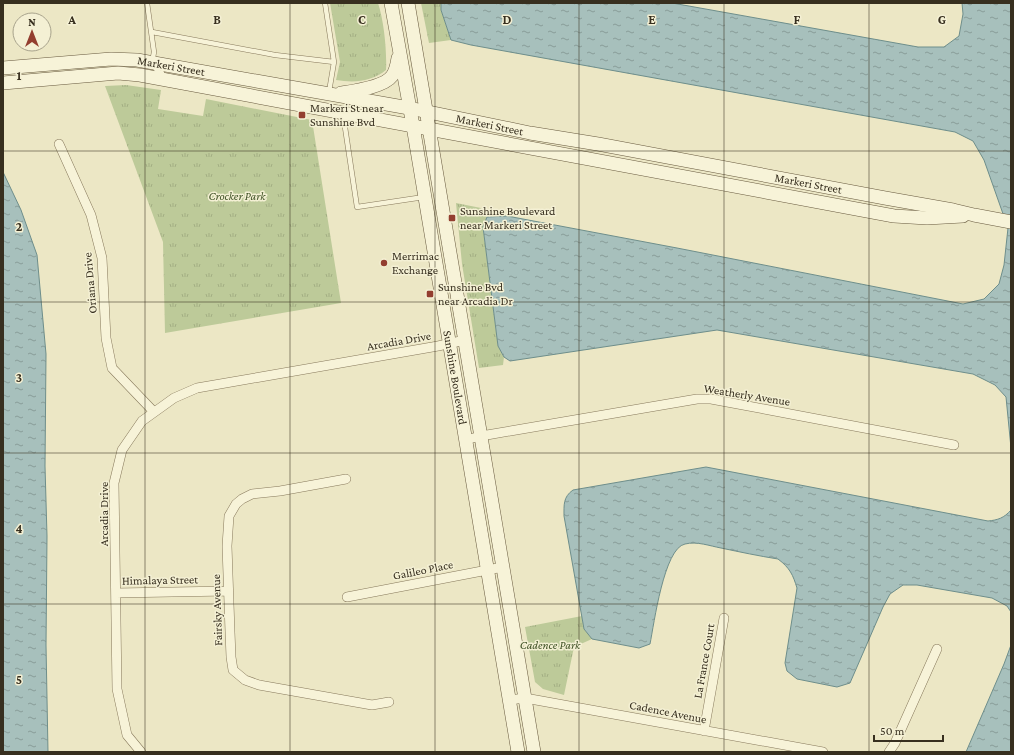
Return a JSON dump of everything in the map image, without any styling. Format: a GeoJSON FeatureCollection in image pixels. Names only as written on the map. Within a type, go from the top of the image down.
{"type":"FeatureCollection","features":[{"type":"Feature","properties":{"kind":"main road","name":"Sunshine Boulevard"},"geometry":{"type":"LineString","coordinates":[[391,3],[518,752]]}},
{"type":"Feature","properties":{"kind":"main road","name":"Sunshine Boulevard"},"geometry":{"type":"LineString","coordinates":[[408,3],[534,752]]}},
{"type":"Feature","properties":{"kind":"main road"},"geometry":{"type":"LineString","coordinates":[[329,94],[368,88],[392,78],[397,68],[399,53]]}},
{"type":"Feature","properties":{"kind":"main road","name":"Markeri Street"},"geometry":{"type":"LineString","coordinates":[[3,68],[111,59],[137,60],[409,108],[530,133],[598,144],[927,212]]}},
{"type":"Feature","properties":{"kind":"main road","name":"Markeri Street"},"geometry":{"type":"LineString","coordinates":[[3,83],[118,73],[140,75],[894,216],[927,212],[954,213],[1007,221]]}},
{"type":"Feature","properties":{"kind":"main road"},"geometry":{"type":"LineString","coordinates":[[663,173],[665,157]]}},
{"type":"Feature","properties":{"kind":"street","name":"Oriana Drive"},"geometry":{"type":"LineString","coordinates":[[59,144],[91,215],[102,258],[106,338],[112,368],[154,412]]}},
{"type":"Feature","properties":{"kind":"street","name":"Arcadia Drive"},"geometry":{"type":"LineString","coordinates":[[142,752],[127,735],[118,689],[114,483],[122,450],[142,421],[174,398],[197,388],[465,340]]}},
{"type":"Feature","properties":{"kind":"street","name":"Weatherly Avenue"},"geometry":{"type":"LineString","coordinates":[[465,440],[697,399],[711,399],[954,445]]}},
{"type":"Feature","properties":{"kind":"street","name":"Fairsky Avenue"},"geometry":{"type":"LineString","coordinates":[[346,478],[280,491],[252,494],[236,504],[229,516],[227,546],[231,657],[234,670],[245,680],[259,685],[372,705],[389,702]]}},
{"type":"Feature","properties":{"kind":"street","name":"Galileo Place"},"geometry":{"type":"LineString","coordinates":[[347,597],[503,567]]}},
{"type":"Feature","properties":{"kind":"street","name":"Himalaya Street"},"geometry":{"type":"LineString","coordinates":[[116,593],[228,591]]}},
{"type":"Feature","properties":{"kind":"street","name":"La France Court"},"geometry":{"type":"LineString","coordinates":[[704,731],[724,618]]}},
{"type":"Feature","properties":{"kind":"street"},"geometry":{"type":"LineString","coordinates":[[889,752],[895,743],[937,649]]}},
{"type":"Feature","properties":{"kind":"street","name":"Cadence Avenue"},"geometry":{"type":"LineString","coordinates":[[509,700],[525,698],[823,752]]}},
{"type":"Feature","properties":{"kind":"lane"},"geometry":{"type":"LineString","coordinates":[[147,3],[154,52],[152,63],[158,72],[165,74]]}},
{"type":"Feature","properties":{"kind":"lane"},"geometry":{"type":"LineString","coordinates":[[325,3],[334,62],[329,94]]}},
{"type":"Feature","properties":{"kind":"lane"},"geometry":{"type":"LineString","coordinates":[[152,32],[275,55],[334,62]]}},
{"type":"Feature","properties":{"kind":"lane"},"geometry":{"type":"LineString","coordinates":[[70,62],[72,77]]}},
{"type":"Feature","properties":{"kind":"lane"},"geometry":{"type":"LineString","coordinates":[[225,85],[247,95]]}},
{"type":"Feature","properties":{"kind":"lane"},"geometry":{"type":"LineString","coordinates":[[343,113],[357,207],[424,197]]}},
{"type":"Feature","properties":{"kind":"green space"},"geometry":{"type":"Polygon","coordinates":[[[330,3],[378,3],[385,36],[386,70],[374,77],[362,81],[336,80],[340,62],[330,3]]]}},
{"type":"Feature","properties":{"kind":"green space"},"geometry":{"type":"Polygon","coordinates":[[[421,3],[441,3],[441,10],[451,40],[429,43],[421,3]]]}},
{"type":"Feature","properties":{"kind":"green space","name":"Crocker Park"},"geometry":{"type":"Polygon","coordinates":[[[126,85],[161,90],[158,109],[203,116],[206,99],[312,120],[341,303],[165,333],[163,242],[105,86],[126,85]]]}},
{"type":"Feature","properties":{"kind":"green space"},"geometry":{"type":"Polygon","coordinates":[[[456,203],[481,208],[487,217],[483,227],[498,346],[504,357],[503,365],[479,368],[462,264],[456,203]]]}},
{"type":"Feature","properties":{"kind":"green space","name":"Cadence Park"},"geometry":{"type":"Polygon","coordinates":[[[582,616],[584,629],[592,639],[574,647],[564,695],[543,689],[535,682],[525,627],[582,616]]]}},
{"type":"Feature","properties":{"kind":"water"},"geometry":{"type":"Polygon","coordinates":[[[441,3],[672,3],[918,47],[944,47],[959,36],[963,14],[962,3],[1011,3],[1011,448],[1006,397],[995,385],[973,374],[717,330],[510,361],[504,357],[498,346],[483,227],[487,217],[507,216],[963,304],[984,299],[999,284],[1004,265],[1008,228],[984,160],[973,141],[955,132],[471,45],[451,40],[441,10],[441,3]]]}},
{"type":"Feature","properties":{"kind":"water"},"geometry":{"type":"Polygon","coordinates":[[[3,172],[21,210],[37,255],[46,354],[45,466],[47,536],[46,645],[48,752],[3,752],[3,172]]]}},
{"type":"Feature","properties":{"kind":"water"},"geometry":{"type":"Polygon","coordinates":[[[706,467],[988,521],[1001,518],[1011,510],[1011,612],[1007,606],[992,598],[917,585],[903,585],[890,594],[850,683],[837,687],[797,679],[787,671],[785,663],[797,588],[788,569],[778,559],[703,544],[690,543],[685,544],[678,549],[671,558],[661,588],[650,644],[639,648],[592,639],[584,629],[564,516],[567,495],[573,490],[706,467]]]}},
{"type":"Feature","properties":{"kind":"water"},"geometry":{"type":"Polygon","coordinates":[[[1011,645],[1011,752],[966,752],[1004,664],[1011,645]]]}},
{"type":"Feature","properties":{"kind":"place","name":"Markeri St near Sunshine Bvd"},"geometry":{"type":"Point","coordinates":[302,115]}},
{"type":"Feature","properties":{"kind":"place","name":"Sunshine Boulevard near Markeri Street"},"geometry":{"type":"Point","coordinates":[452,218]}},
{"type":"Feature","properties":{"kind":"place","name":"Merrimac Exchange"},"geometry":{"type":"Point","coordinates":[384,263]}},
{"type":"Feature","properties":{"kind":"place","name":"Sunshine Bvd near Arcadia Dr"},"geometry":{"type":"Point","coordinates":[430,294]}}]}
